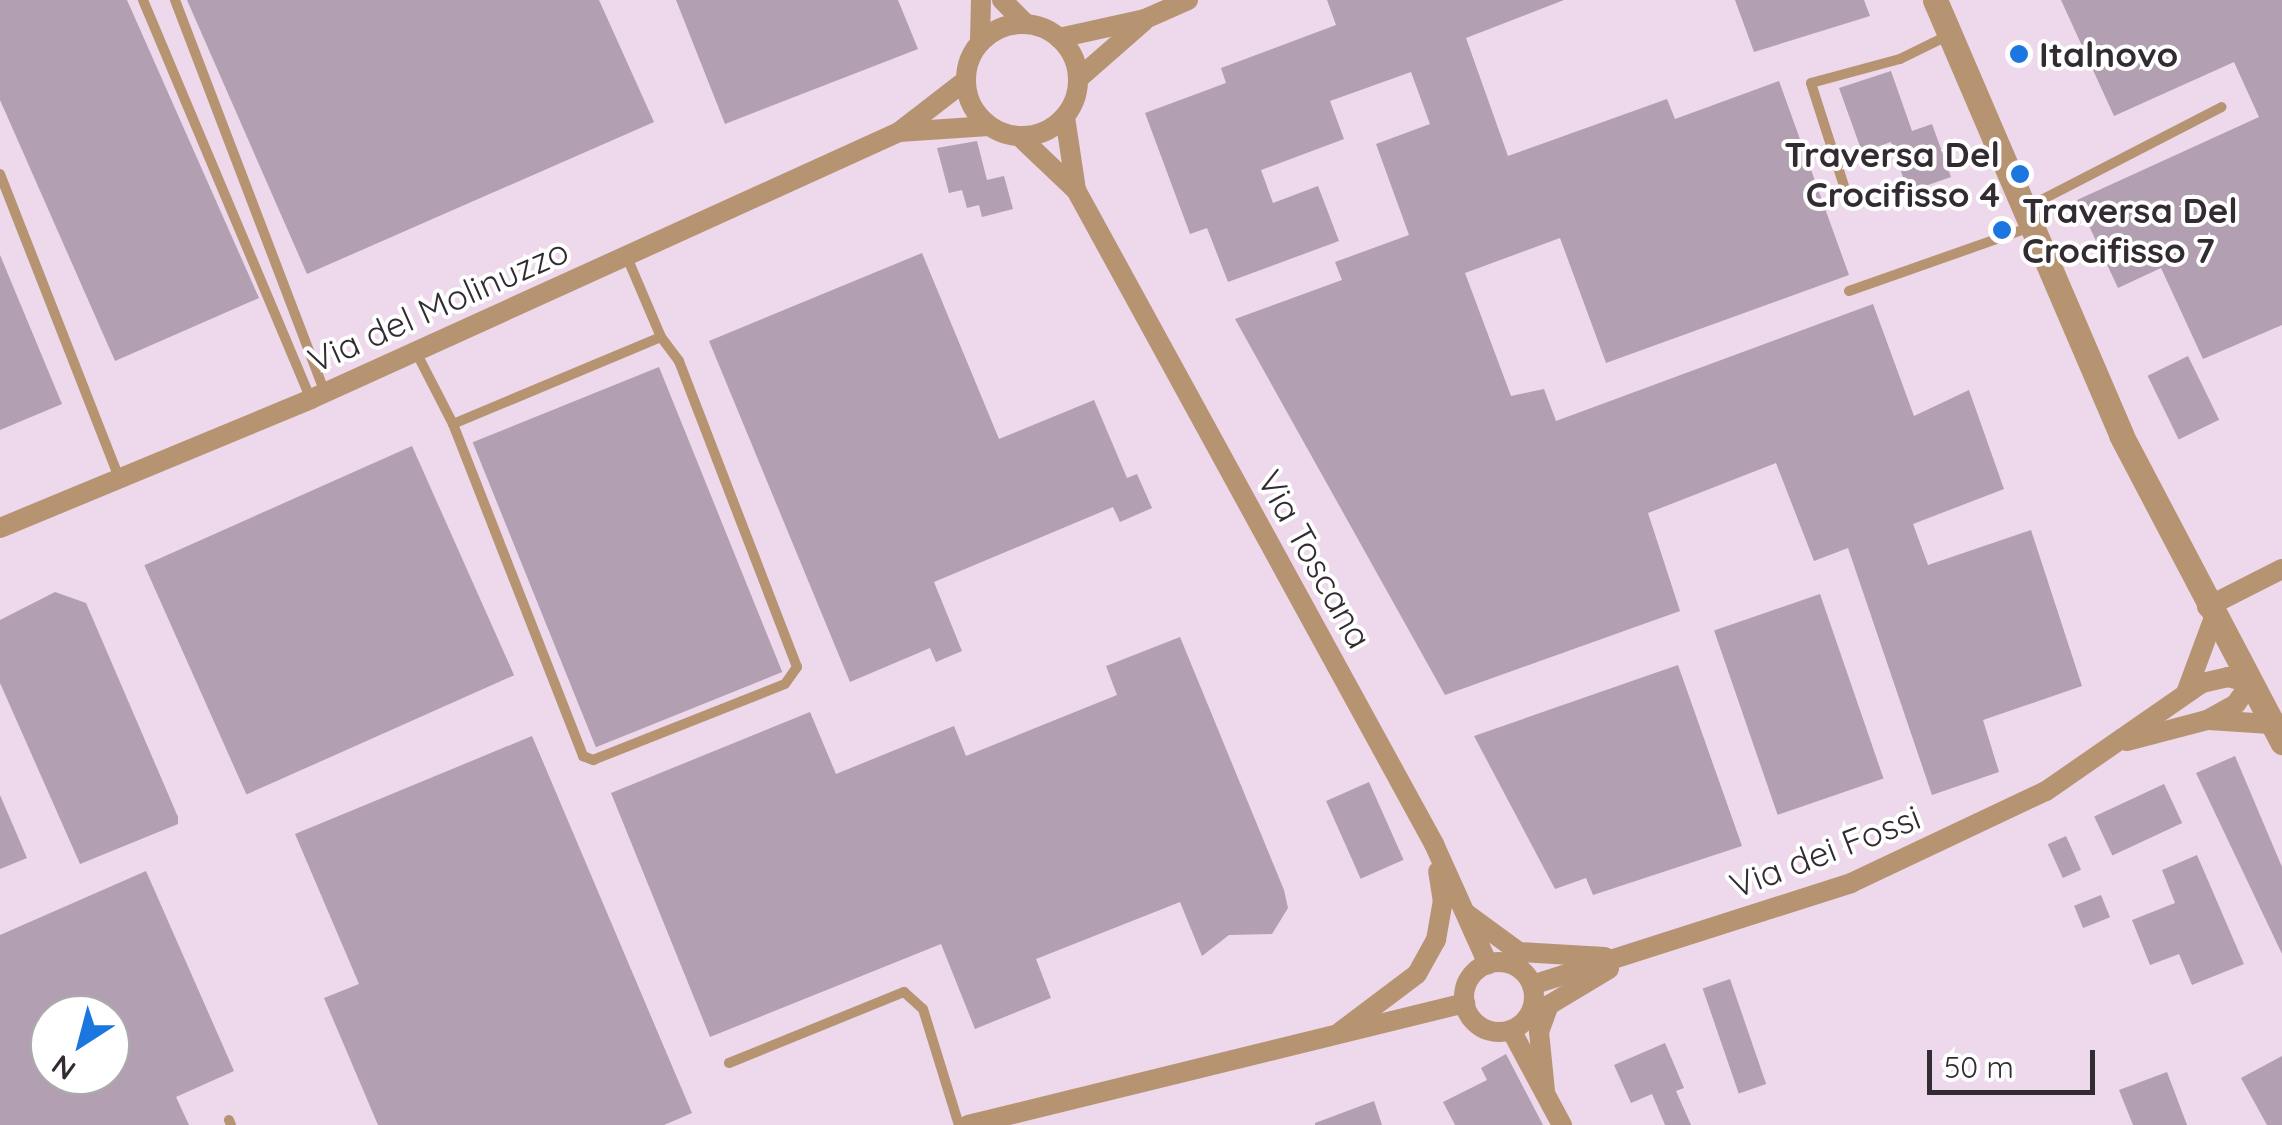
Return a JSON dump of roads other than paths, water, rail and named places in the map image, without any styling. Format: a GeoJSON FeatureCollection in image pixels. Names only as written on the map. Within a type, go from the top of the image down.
{"type":"FeatureCollection","features":[{"type":"Feature","properties":{"kind":"street"},"geometry":{"type":"LineString","coordinates":[[980,0],[980,40],[965,81],[990,126],[1019,136],[1065,116],[1078,79],[1146,19]]}},
{"type":"Feature","properties":{"kind":"street"},"geometry":{"type":"LineString","coordinates":[[1002,0],[1025,23],[1059,38],[1146,19],[1188,0]]}},
{"type":"Feature","properties":{"kind":"street"},"geometry":{"type":"LineString","coordinates":[[1935,0],[2024,219],[2210,614],[2276,733]]}},
{"type":"Feature","properties":{"kind":"street"},"geometry":{"type":"LineString","coordinates":[[980,40],[1025,23]]}},
{"type":"Feature","properties":{"kind":"street"},"geometry":{"type":"LineString","coordinates":[[1059,38],[1078,79]]}},
{"type":"Feature","properties":{"kind":"street","name":"Via del Molinuzzo"},"geometry":{"type":"LineString","coordinates":[[0,528],[318,396],[899,132],[965,81]]}},
{"type":"Feature","properties":{"kind":"street","name":"Via Toscana"},"geometry":{"type":"LineString","coordinates":[[1065,116],[1076,190]]}},
{"type":"Feature","properties":{"kind":"street","name":"Via del Molinuzzo"},"geometry":{"type":"LineString","coordinates":[[899,132],[990,126]]}},
{"type":"Feature","properties":{"kind":"street","name":"Via Toscana"},"geometry":{"type":"LineString","coordinates":[[1019,136],[1076,190],[1434,844],[1488,964]]}},
{"type":"Feature","properties":{"kind":"street"},"geometry":{"type":"LineString","coordinates":[[2185,695],[2210,614],[2282,569]]}},
{"type":"Feature","properties":{"kind":"street","name":"Via dei Fossi"},"geometry":{"type":"LineString","coordinates":[[1532,985],[1627,958],[1850,883],[2046,791],[2127,741],[2185,695],[2215,678],[2251,683],[2236,704],[2207,720],[2127,741]]}},
{"type":"Feature","properties":{"kind":"street","name":"Via dei Fossi"},"geometry":{"type":"LineString","coordinates":[[2207,720],[2276,733]]}},
{"type":"Feature","properties":{"kind":"street"},"geometry":{"type":"LineString","coordinates":[[1330,1039],[1417,974],[1436,940],[1443,902],[1434,844]]}},
{"type":"Feature","properties":{"kind":"street"},"geometry":{"type":"LineString","coordinates":[[1466,914],[1519,952],[1627,958]]}},
{"type":"Feature","properties":{"kind":"street"},"geometry":{"type":"LineString","coordinates":[[1545,1090],[1539,1032],[1549,1005],[1627,958]]}},
{"type":"Feature","properties":{"kind":"street"},"geometry":{"type":"LineString","coordinates":[[1488,964],[1509,964],[1532,985],[1533,1007],[1511,1030],[1482,1028],[1465,1003],[1467,984],[1488,964]]}},
{"type":"Feature","properties":{"kind":"street"},"geometry":{"type":"LineString","coordinates":[[968,1125],[1465,1003]]}},
{"type":"Feature","properties":{"kind":"street"},"geometry":{"type":"LineString","coordinates":[[1511,1030],[1562,1125]]}},
{"type":"Feature","properties":{"kind":"lane"},"geometry":{"type":"LineString","coordinates":[[143,0],[318,396]]}},
{"type":"Feature","properties":{"kind":"lane"},"geometry":{"type":"LineString","coordinates":[[174,0],[318,396]]}},
{"type":"Feature","properties":{"kind":"lane"},"geometry":{"type":"LineString","coordinates":[[1844,186],[1811,83],[1900,59],[1950,35]]}},
{"type":"Feature","properties":{"kind":"lane"},"geometry":{"type":"LineString","coordinates":[[1849,291],[2024,219],[2222,107]]}},
{"type":"Feature","properties":{"kind":"lane"},"geometry":{"type":"LineString","coordinates":[[0,174],[119,477]]}},
{"type":"Feature","properties":{"kind":"lane"},"geometry":{"type":"LineString","coordinates":[[416,351],[453,424],[583,756],[594,760],[785,684],[798,667],[679,362],[662,337],[626,256]]}},
{"type":"Feature","properties":{"kind":"lane"},"geometry":{"type":"LineString","coordinates":[[453,424],[662,337]]}},
{"type":"Feature","properties":{"kind":"lane"},"geometry":{"type":"LineString","coordinates":[[729,1063],[904,992],[923,1010],[959,1125]]}},
{"type":"Feature","properties":{"kind":"place","name":"Italnovo"},"geometry":{"type":"Point","coordinates":[2019,54]}},
{"type":"Feature","properties":{"kind":"place","name":"Traversa Del Crocifisso 4"},"geometry":{"type":"Point","coordinates":[2020,174]}},
{"type":"Feature","properties":{"kind":"place","name":"Traversa Del Crocifisso 7"},"geometry":{"type":"Point","coordinates":[2002,230]}}]}
